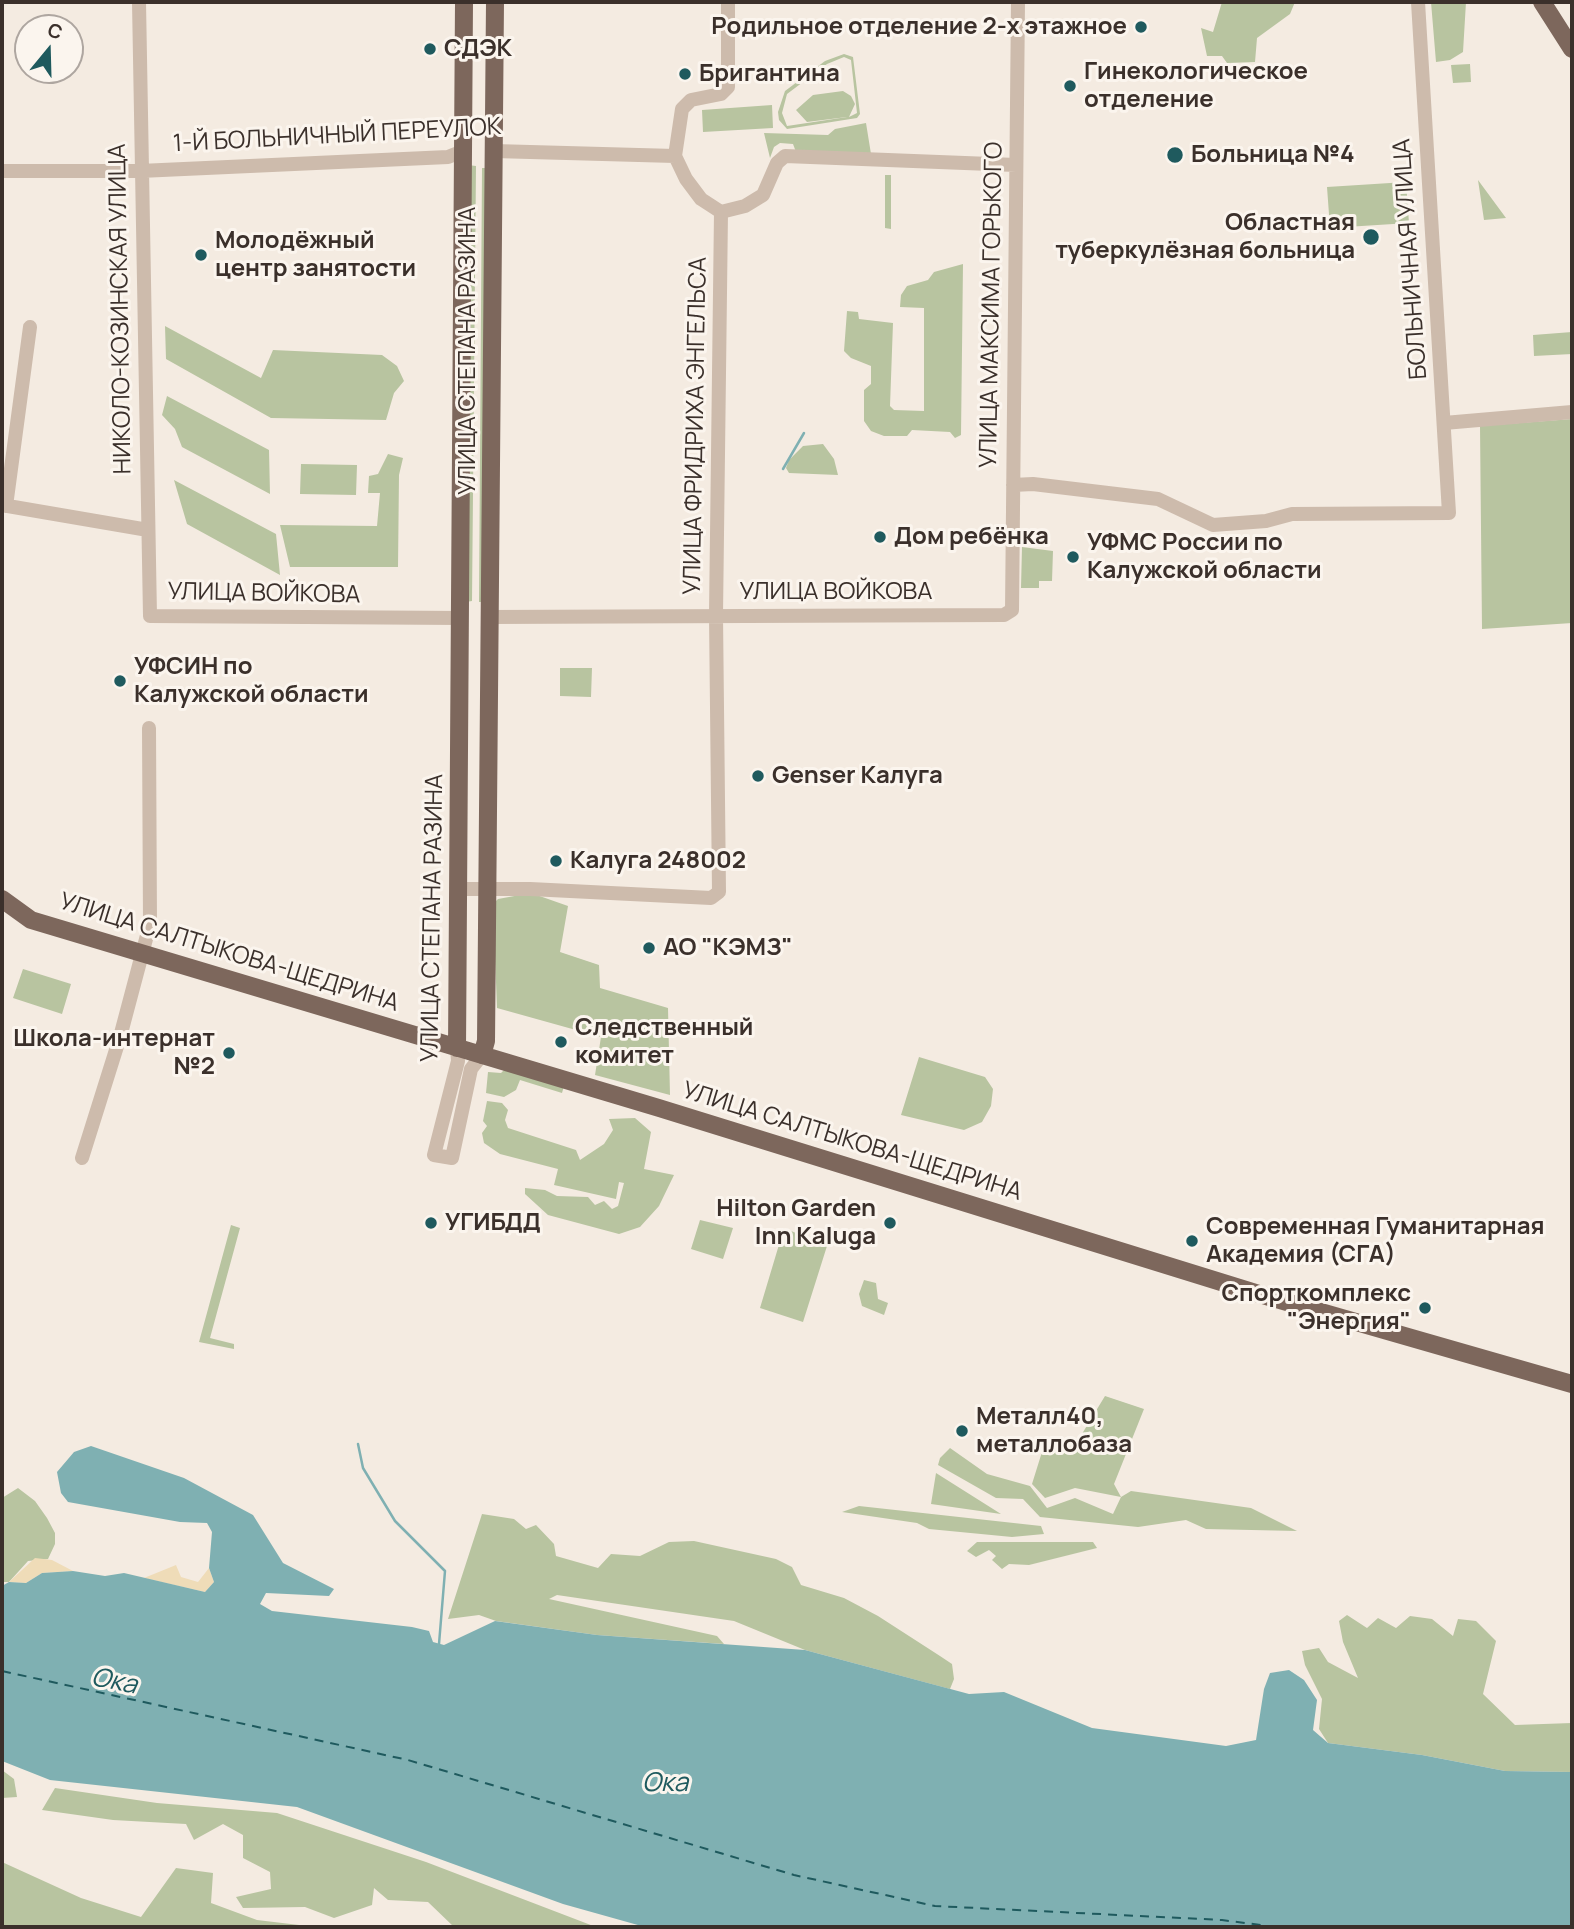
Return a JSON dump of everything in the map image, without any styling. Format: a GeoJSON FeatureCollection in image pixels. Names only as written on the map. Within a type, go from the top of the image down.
{"type":"FeatureCollection","features":[{"type":"Feature","properties":{"kind":"main road","name":"УЛИЦА СТЕПАНА РАЗИНА"},"geometry":{"type":"LineString","coordinates":[[457,1048],[464,2]]}},
{"type":"Feature","properties":{"kind":"main road","name":"УЛИЦА СТЕПАНА РАЗИНА"},"geometry":{"type":"LineString","coordinates":[[482,1055],[486,1041],[488,888],[495,2]]}},
{"type":"Feature","properties":{"kind":"main road"},"geometry":{"type":"LineString","coordinates":[[1542,2],[1572,49]]}},
{"type":"Feature","properties":{"kind":"main road","name":"1-Й БОЛЬНИЧНЫЙ ПЕРЕУЛОК"},"geometry":{"type":"LineString","coordinates":[[463,150],[494,151]]}},
{"type":"Feature","properties":{"kind":"main road"},"geometry":{"type":"LineString","coordinates":[[461,618],[490,617]]}},
{"type":"Feature","properties":{"kind":"main road","name":"УЛИЦА САЛТЫКОВА-ЩЕДРИНА"},"geometry":{"type":"LineString","coordinates":[[2,899],[31,920],[482,1055],[1269,1297],[1572,1384]]}},
{"type":"Feature","properties":{"kind":"street","name":"НИКОЛО-КОЗИНСКАЯ УЛИЦА"},"geometry":{"type":"LineString","coordinates":[[139,2],[150,616]]}},
{"type":"Feature","properties":{"kind":"street"},"geometry":{"type":"LineString","coordinates":[[728,2],[728,87],[720,94],[691,100],[682,109],[675,156],[695,191],[722,212],[745,206],[763,195],[777,163],[785,156],[1016,164]]}},
{"type":"Feature","properties":{"kind":"street","name":"УЛИЦА МАКСИМА ГОРЬКОГО"},"geometry":{"type":"LineString","coordinates":[[1012,610],[1018,2]]}},
{"type":"Feature","properties":{"kind":"street","name":"БОЛЬНИЧНАЯ УЛИЦА"},"geometry":{"type":"LineString","coordinates":[[1013,485],[1032,484],[1158,499],[1213,525],[1266,522],[1292,514],[1450,513],[1418,2]]}},
{"type":"Feature","properties":{"kind":"street","name":"1-Й БОЛЬНИЧНЫЙ ПЕРЕУЛОК"},"geometry":{"type":"LineString","coordinates":[[2,171],[141,171],[448,156],[463,150]]}},
{"type":"Feature","properties":{"kind":"street","name":"1-Й БОЛЬНИЧНЫЙ ПЕРЕУЛОК"},"geometry":{"type":"LineString","coordinates":[[494,151],[675,156]]}},
{"type":"Feature","properties":{"kind":"street","name":"УЛИЦА ФРИДРИХА ЭНГЕЛЬСА"},"geometry":{"type":"LineString","coordinates":[[488,888],[711,898],[719,892],[716,615],[722,212]]}},
{"type":"Feature","properties":{"kind":"street"},"geometry":{"type":"LineString","coordinates":[[30,327],[4,505],[148,530]]}},
{"type":"Feature","properties":{"kind":"street"},"geometry":{"type":"LineString","coordinates":[[1444,423],[1572,412]]}},
{"type":"Feature","properties":{"kind":"street","name":"УЛИЦА ВОЙКОВА"},"geometry":{"type":"LineString","coordinates":[[490,617],[1004,615],[1012,610]]}},
{"type":"Feature","properties":{"kind":"street","name":"УЛИЦА ВОЙКОВА"},"geometry":{"type":"LineString","coordinates":[[150,616],[461,618]]}},
{"type":"Feature","properties":{"kind":"street"},"geometry":{"type":"LineString","coordinates":[[82,1158],[144,953],[150,924],[149,728]]}},
{"type":"Feature","properties":{"kind":"street"},"geometry":{"type":"LineString","coordinates":[[459,889],[488,888]]}},
{"type":"Feature","properties":{"kind":"street","name":"УЛИЦА СТЕПАНА РАЗИНА"},"geometry":{"type":"LineString","coordinates":[[457,1048],[458,1061],[434,1155],[452,1158],[471,1069],[482,1055]]}},
{"type":"Feature","properties":{"kind":"green space"},"geometry":{"type":"Polygon","coordinates":[[[1222,2],[1295,2],[1290,14],[1257,38],[1255,62],[1227,63],[1222,56],[1207,56],[1201,28],[1213,32],[1222,2]]]}},
{"type":"Feature","properties":{"kind":"green space"},"geometry":{"type":"Polygon","coordinates":[[[1431,2],[1466,2],[1463,52],[1450,60],[1436,62],[1431,2]]]}},
{"type":"Feature","properties":{"kind":"green space"},"geometry":{"type":"Polygon","coordinates":[[[844,54],[853,57],[860,114],[857,118],[787,129],[779,120],[778,112],[785,91],[825,61],[844,54]],[[844,57],[827,64],[787,94],[782,113],[787,126],[847,117],[807,122],[796,110],[813,95],[843,91],[851,96],[855,104],[849,117],[857,113],[851,60],[844,57]]]}},
{"type":"Feature","properties":{"kind":"green space"},"geometry":{"type":"Polygon","coordinates":[[[1470,64],[1471,82],[1453,83],[1451,65],[1470,64]]]}},
{"type":"Feature","properties":{"kind":"green space"},"geometry":{"type":"Polygon","coordinates":[[[772,105],[773,128],[703,132],[702,110],[772,105]]]}},
{"type":"Feature","properties":{"kind":"green space"},"geometry":{"type":"Polygon","coordinates":[[[866,123],[871,154],[796,152],[793,144],[780,143],[774,147],[770,158],[764,133],[828,135],[835,129],[866,123]]]}},
{"type":"Feature","properties":{"kind":"green space"},"geometry":{"type":"Polygon","coordinates":[[[468,165],[476,166],[472,601],[466,602],[468,165]]]}},
{"type":"Feature","properties":{"kind":"green space"},"geometry":{"type":"Polygon","coordinates":[[[482,168],[490,168],[486,602],[479,602],[482,168]]]}},
{"type":"Feature","properties":{"kind":"green space"},"geometry":{"type":"Polygon","coordinates":[[[885,175],[891,175],[891,229],[885,228],[885,175]]]}},
{"type":"Feature","properties":{"kind":"green space"},"geometry":{"type":"Polygon","coordinates":[[[1478,180],[1506,218],[1484,220],[1478,180]]]}},
{"type":"Feature","properties":{"kind":"green space"},"geometry":{"type":"Polygon","coordinates":[[[1406,182],[1409,223],[1330,228],[1327,187],[1406,182]]]}},
{"type":"Feature","properties":{"kind":"green space"},"geometry":{"type":"Polygon","coordinates":[[[963,264],[961,435],[955,438],[950,432],[912,430],[907,436],[884,436],[871,431],[864,421],[864,390],[871,384],[871,366],[851,358],[844,351],[847,311],[858,312],[859,319],[893,323],[890,406],[894,410],[924,411],[924,308],[900,307],[901,295],[907,286],[928,280],[934,272],[963,264]]]}},
{"type":"Feature","properties":{"kind":"green space"},"geometry":{"type":"Polygon","coordinates":[[[165,326],[261,378],[273,350],[382,355],[397,366],[404,381],[394,393],[386,420],[271,418],[166,359],[165,326]]]}},
{"type":"Feature","properties":{"kind":"green space"},"geometry":{"type":"Polygon","coordinates":[[[1572,332],[1572,354],[1534,356],[1533,335],[1572,332]]]}},
{"type":"Feature","properties":{"kind":"green space"},"geometry":{"type":"Polygon","coordinates":[[[167,396],[269,450],[270,494],[182,447],[175,429],[162,415],[167,396]]]}},
{"type":"Feature","properties":{"kind":"green space"},"geometry":{"type":"Polygon","coordinates":[[[1572,419],[1572,623],[1482,629],[1480,426],[1572,419]]]}},
{"type":"Feature","properties":{"kind":"green space"},"geometry":{"type":"Polygon","coordinates":[[[823,444],[834,459],[838,475],[789,473],[786,468],[789,460],[803,446],[823,444]]]}},
{"type":"Feature","properties":{"kind":"green space"},"geometry":{"type":"Polygon","coordinates":[[[388,454],[403,458],[399,475],[398,567],[290,567],[280,525],[377,526],[380,493],[368,493],[369,476],[378,474],[388,454]]]}},
{"type":"Feature","properties":{"kind":"green space"},"geometry":{"type":"Polygon","coordinates":[[[301,464],[357,465],[356,495],[300,494],[301,464]]]}},
{"type":"Feature","properties":{"kind":"green space"},"geometry":{"type":"Polygon","coordinates":[[[174,480],[276,534],[280,575],[187,524],[174,480]]]}},
{"type":"Feature","properties":{"kind":"green space"},"geometry":{"type":"Polygon","coordinates":[[[1022,547],[1053,551],[1052,581],[1039,581],[1039,588],[1021,588],[1022,547]]]}},
{"type":"Feature","properties":{"kind":"green space"},"geometry":{"type":"Polygon","coordinates":[[[560,668],[592,668],[591,697],[560,696],[560,668]]]}},
{"type":"Feature","properties":{"kind":"green space"},"geometry":{"type":"Polygon","coordinates":[[[531,893],[568,906],[560,952],[599,965],[600,988],[668,1008],[670,1095],[595,1075],[601,1037],[497,1008],[493,904],[498,899],[531,893]]]}},
{"type":"Feature","properties":{"kind":"green space"},"geometry":{"type":"Polygon","coordinates":[[[23,969],[71,984],[62,1014],[13,998],[23,969]]]}},
{"type":"Feature","properties":{"kind":"green space"},"geometry":{"type":"Polygon","coordinates":[[[919,1057],[985,1077],[993,1089],[991,1106],[982,1122],[964,1130],[901,1115],[919,1057]]]}},
{"type":"Feature","properties":{"kind":"green space"},"geometry":{"type":"Polygon","coordinates":[[[506,1068],[564,1086],[562,1093],[520,1080],[516,1090],[504,1097],[486,1093],[488,1072],[501,1073],[506,1068]]]}},
{"type":"Feature","properties":{"kind":"green space"},"geometry":{"type":"Polygon","coordinates":[[[487,1101],[502,1103],[508,1110],[505,1120],[508,1128],[576,1150],[580,1160],[604,1144],[613,1130],[609,1119],[635,1118],[651,1132],[644,1169],[674,1175],[659,1206],[640,1227],[619,1234],[548,1215],[525,1194],[525,1188],[545,1190],[557,1196],[588,1197],[595,1205],[604,1201],[612,1209],[618,1206],[624,1183],[619,1182],[616,1199],[554,1185],[558,1169],[500,1154],[484,1143],[482,1133],[487,1126],[483,1121],[487,1101]]]}},
{"type":"Feature","properties":{"kind":"green space"},"geometry":{"type":"Polygon","coordinates":[[[700,1220],[733,1228],[723,1259],[691,1249],[700,1220]]]}},
{"type":"Feature","properties":{"kind":"green space"},"geometry":{"type":"Polygon","coordinates":[[[231,1225],[240,1228],[210,1338],[234,1344],[234,1349],[199,1342],[231,1225]]]}},
{"type":"Feature","properties":{"kind":"green space"},"geometry":{"type":"Polygon","coordinates":[[[784,1228],[827,1246],[803,1322],[760,1308],[784,1228]]]}},
{"type":"Feature","properties":{"kind":"green space"},"geometry":{"type":"Polygon","coordinates":[[[864,1280],[876,1283],[878,1299],[888,1303],[884,1315],[862,1306],[859,1294],[864,1280]]]}},
{"type":"Feature","properties":{"kind":"green space"},"geometry":{"type":"Polygon","coordinates":[[[1105,1396],[1144,1409],[1114,1484],[1121,1497],[1075,1488],[1045,1498],[1032,1484],[1046,1439],[1074,1447],[1105,1396]]]}},
{"type":"Feature","properties":{"kind":"green space"},"geometry":{"type":"Polygon","coordinates":[[[950,1448],[987,1474],[1030,1486],[1047,1508],[1075,1498],[1113,1514],[1121,1497],[1131,1491],[1251,1508],[1297,1531],[1206,1529],[1186,1520],[1138,1527],[1040,1517],[1023,1499],[996,1498],[938,1465],[940,1458],[950,1448]]]}},
{"type":"Feature","properties":{"kind":"green space"},"geometry":{"type":"Polygon","coordinates":[[[936,1473],[1001,1514],[931,1504],[936,1473]]]}},
{"type":"Feature","properties":{"kind":"green space"},"geometry":{"type":"Polygon","coordinates":[[[18,1488],[35,1501],[47,1518],[55,1533],[55,1544],[48,1559],[28,1561],[9,1582],[2,1582],[2,1498],[18,1488]]]}},
{"type":"Feature","properties":{"kind":"green space"},"geometry":{"type":"Polygon","coordinates":[[[859,1506],[1041,1526],[1044,1534],[1012,1537],[929,1529],[917,1523],[842,1512],[859,1506]]]}},
{"type":"Feature","properties":{"kind":"green space"},"geometry":{"type":"Polygon","coordinates":[[[482,1514],[514,1519],[526,1529],[536,1525],[554,1544],[556,1556],[598,1568],[611,1554],[640,1556],[669,1542],[694,1541],[776,1559],[792,1567],[801,1585],[844,1598],[878,1616],[952,1664],[954,1679],[950,1689],[805,1650],[734,1621],[557,1595],[549,1599],[717,1636],[724,1644],[597,1635],[496,1621],[479,1615],[448,1619],[482,1514]]]}},
{"type":"Feature","properties":{"kind":"green space"},"geometry":{"type":"Polygon","coordinates":[[[977,1542],[1093,1542],[1097,1548],[1029,1565],[1009,1564],[1002,1569],[992,1560],[996,1556],[989,1550],[976,1557],[967,1551],[977,1542]]]}},
{"type":"Feature","properties":{"kind":"green space"},"geometry":{"type":"Polygon","coordinates":[[[1347,1615],[1367,1628],[1378,1618],[1396,1628],[1410,1616],[1432,1619],[1453,1636],[1458,1619],[1476,1621],[1496,1641],[1483,1694],[1515,1725],[1572,1723],[1572,1772],[1505,1771],[1422,1755],[1328,1743],[1319,1729],[1322,1699],[1305,1665],[1302,1651],[1319,1648],[1328,1662],[1358,1678],[1343,1642],[1339,1621],[1347,1615]]]}},
{"type":"Feature","properties":{"kind":"green space"},"geometry":{"type":"Polygon","coordinates":[[[2,1770],[14,1779],[17,1797],[2,1798],[2,1770]]]}},
{"type":"Feature","properties":{"kind":"green space"},"geometry":{"type":"Polygon","coordinates":[[[55,1788],[157,1803],[277,1813],[426,1862],[596,1927],[453,1926],[428,1902],[388,1900],[374,1888],[372,1905],[334,1918],[305,1907],[243,1908],[236,1897],[271,1889],[270,1872],[243,1858],[243,1835],[223,1824],[194,1840],[186,1824],[113,1820],[42,1810],[55,1788]]]}},
{"type":"Feature","properties":{"kind":"green space"},"geometry":{"type":"Polygon","coordinates":[[[2,1862],[81,1898],[141,1917],[176,1868],[213,1873],[211,1903],[257,1920],[316,1927],[2,1927],[2,1862]]]}},
{"type":"Feature","properties":{"kind":"sand"},"geometry":{"type":"Polygon","coordinates":[[[35,1558],[52,1560],[73,1571],[42,1573],[26,1583],[9,1582],[35,1558]]]}},
{"type":"Feature","properties":{"kind":"sand"},"geometry":{"type":"Polygon","coordinates":[[[176,1565],[181,1577],[198,1582],[209,1568],[214,1582],[205,1592],[144,1578],[176,1565]]]}},
{"type":"Feature","properties":{"kind":"water","name":"Ока"},"geometry":{"type":"Polygon","coordinates":[[[91,1446],[184,1478],[253,1515],[283,1563],[334,1589],[329,1596],[266,1593],[260,1604],[272,1611],[412,1627],[429,1631],[433,1642],[444,1645],[495,1621],[597,1635],[805,1650],[969,1694],[1004,1692],[1092,1728],[1226,1746],[1256,1740],[1264,1689],[1270,1673],[1289,1670],[1304,1680],[1317,1700],[1313,1730],[1328,1743],[1422,1755],[1505,1771],[1572,1772],[1572,1927],[645,1927],[563,1904],[297,1807],[50,1780],[2,1761],[2,1586],[9,1582],[26,1583],[42,1573],[73,1571],[105,1576],[124,1573],[205,1592],[214,1582],[209,1568],[212,1532],[207,1523],[180,1522],[68,1502],[61,1493],[57,1472],[74,1452],[91,1446]]]}},
{"type":"Feature","properties":{"kind":"waterway"},"geometry":{"type":"LineString","coordinates":[[783,469],[804,433]]}},
{"type":"Feature","properties":{"kind":"waterway"},"geometry":{"type":"LineString","coordinates":[[358,1444],[363,1468],[395,1521],[445,1571],[439,1644]]}},
{"type":"Feature","properties":{"kind":"ferry route"},"geometry":{"type":"LineString","coordinates":[[2,1671],[408,1760],[794,1875],[935,1906],[1222,1920],[1276,1927]]}},
{"type":"Feature","properties":{"kind":"place","name":"Родильное отделение 2-х этажное"},"geometry":{"type":"Point","coordinates":[1141,27]}},
{"type":"Feature","properties":{"kind":"place","name":"СДЭК"},"geometry":{"type":"Point","coordinates":[430,49]}},
{"type":"Feature","properties":{"kind":"place","name":"Бригантина"},"geometry":{"type":"Point","coordinates":[685,74]}},
{"type":"Feature","properties":{"kind":"place","name":"Гинекологическое отделение"},"geometry":{"type":"Point","coordinates":[1070,86]}},
{"type":"Feature","properties":{"kind":"place","name":"Больница №4"},"geometry":{"type":"Point","coordinates":[1175,155]}},
{"type":"Feature","properties":{"kind":"place","name":"Областная туберкулёзная больница"},"geometry":{"type":"Point","coordinates":[1371,237]}},
{"type":"Feature","properties":{"kind":"place","name":"Молодёжный центр занятости"},"geometry":{"type":"Point","coordinates":[201,255]}},
{"type":"Feature","properties":{"kind":"place","name":"Дом ребёнка"},"geometry":{"type":"Point","coordinates":[880,537]}},
{"type":"Feature","properties":{"kind":"place","name":"УФМС России по Калужской области"},"geometry":{"type":"Point","coordinates":[1073,557]}},
{"type":"Feature","properties":{"kind":"place","name":"УФСИН по Калужской области"},"geometry":{"type":"Point","coordinates":[120,681]}},
{"type":"Feature","properties":{"kind":"place","name":"Genser Калуга"},"geometry":{"type":"Point","coordinates":[758,776]}},
{"type":"Feature","properties":{"kind":"place","name":"Калуга 248002"},"geometry":{"type":"Point","coordinates":[556,861]}},
{"type":"Feature","properties":{"kind":"place","name":"АО \"КЭМЗ\""},"geometry":{"type":"Point","coordinates":[649,948]}},
{"type":"Feature","properties":{"kind":"place","name":"Следственный комитет"},"geometry":{"type":"Point","coordinates":[561,1042]}},
{"type":"Feature","properties":{"kind":"place","name":"Школа-интернат №2"},"geometry":{"type":"Point","coordinates":[229,1053]}},
{"type":"Feature","properties":{"kind":"place","name":"УГИБДД"},"geometry":{"type":"Point","coordinates":[431,1223]}},
{"type":"Feature","properties":{"kind":"place","name":"Hilton Garden Inn Kaluga"},"geometry":{"type":"Point","coordinates":[890,1223]}},
{"type":"Feature","properties":{"kind":"place","name":"Современная Гуманитарная Академия (СГА)"},"geometry":{"type":"Point","coordinates":[1192,1241]}},
{"type":"Feature","properties":{"kind":"place","name":"Спорткомплекс \"Энергия\""},"geometry":{"type":"Point","coordinates":[1425,1308]}},
{"type":"Feature","properties":{"kind":"place","name":"Металл40, металлобаза"},"geometry":{"type":"Point","coordinates":[962,1431]}}]}
